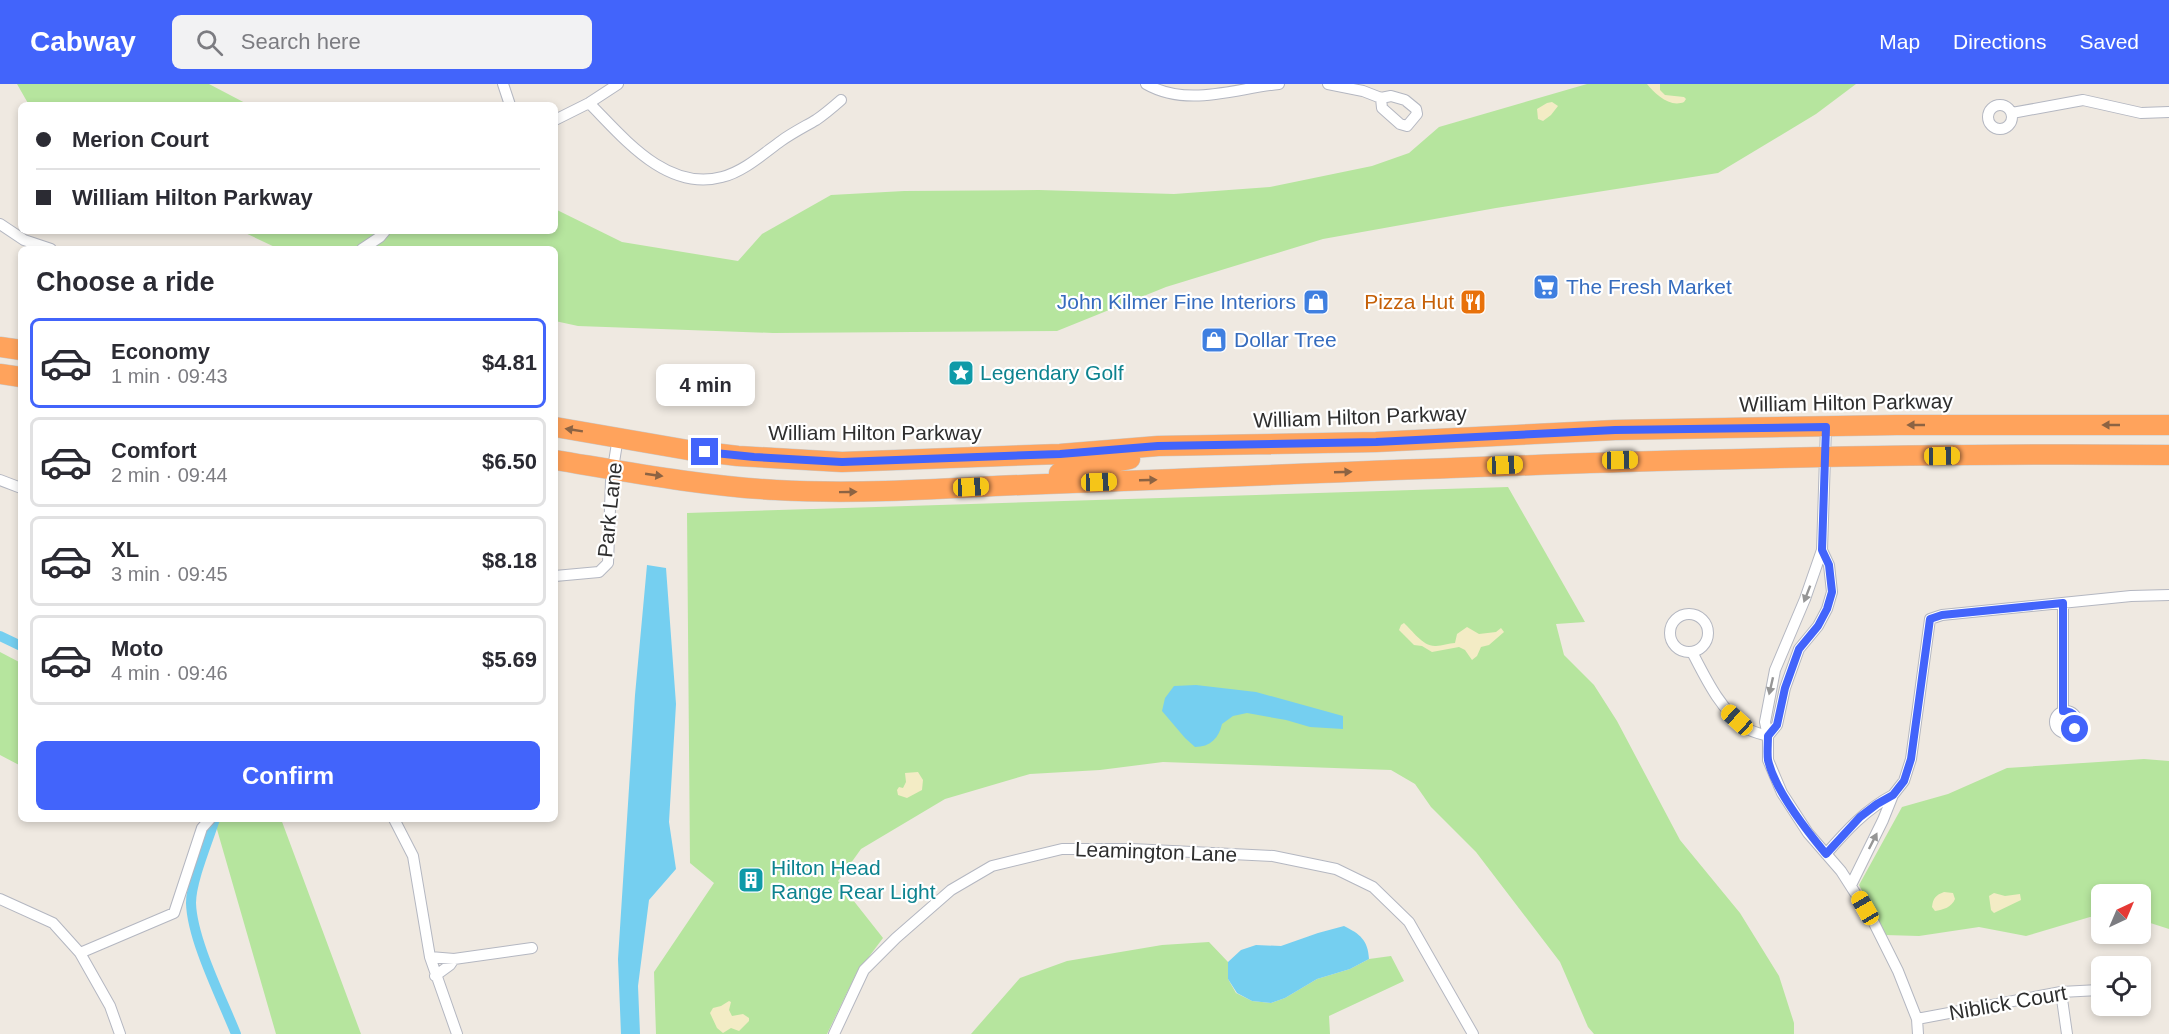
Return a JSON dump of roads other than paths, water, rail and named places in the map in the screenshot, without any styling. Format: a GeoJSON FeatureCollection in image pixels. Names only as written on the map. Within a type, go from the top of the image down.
{"type":"FeatureCollection","features":[{"type":"Feature","properties":{"kind":"highway"},"geometry":{"type":"LineString","coordinates":[[0,347],[18,350]]}},
{"type":"Feature","properties":{"kind":"highway","name":"William Hilton Parkway"},"geometry":{"type":"LineString","coordinates":[[558,427],[688,450],[738,456],[842,462],[1060,454],[1140,448],[1376,442],[1608,431],[1896,425],[2169,425]]}},
{"type":"Feature","properties":{"kind":"highway"},"geometry":{"type":"LineString","coordinates":[[995,486],[1128,460],[1140,448]]}},
{"type":"Feature","properties":{"kind":"highway"},"geometry":{"type":"LineString","coordinates":[[613,469],[630,452],[738,456]]}},
{"type":"Feature","properties":{"kind":"highway"},"geometry":{"type":"LineString","coordinates":[[558,460],[724,485],[775,490],[900,491],[1620,460],[2061,454],[2169,455]]}},
{"type":"Feature","properties":{"kind":"street"},"geometry":{"type":"LineString","coordinates":[[502,84],[509,102]]}},
{"type":"Feature","properties":{"kind":"street"},"geometry":{"type":"LineString","coordinates":[[558,118],[589,103],[618,84]]}},
{"type":"Feature","properties":{"kind":"street"},"geometry":{"type":"LineString","coordinates":[[1146,84],[1169,92],[1196,96],[1233,93],[1280,84]]}},
{"type":"Feature","properties":{"kind":"street"},"geometry":{"type":"LineString","coordinates":[[1328,84],[1363,91],[1381,98]]}},
{"type":"Feature","properties":{"kind":"street"},"geometry":{"type":"LineString","coordinates":[[589,103],[636,150],[659,167],[679,175],[702,179],[722,177],[739,170],[789,135],[818,119],[841,100]]}},
{"type":"Feature","properties":{"kind":"street"},"geometry":{"type":"LineString","coordinates":[[2012,113],[2083,100],[2141,113],[2169,112]]}},
{"type":"Feature","properties":{"kind":"street"},"geometry":{"type":"LineString","coordinates":[[0,225],[24,240],[42,246]]}},
{"type":"Feature","properties":{"kind":"street"},"geometry":{"type":"LineString","coordinates":[[366,246],[382,234]]}},
{"type":"Feature","properties":{"kind":"street"},"geometry":{"type":"LineString","coordinates":[[1826,427],[1822,550],[1805,599],[1775,670],[1765,722],[1768,736],[1768,760],[1782,792],[1808,832],[1851,885],[1872,921],[1898,971],[1917,1018],[1918,1034]]}},
{"type":"Feature","properties":{"kind":"street","name":"Park Lane"},"geometry":{"type":"LineString","coordinates":[[558,576],[599,572],[608,563],[613,469],[618,437]]}},
{"type":"Feature","properties":{"kind":"street"},"geometry":{"type":"LineString","coordinates":[[0,480],[18,487]]}},
{"type":"Feature","properties":{"kind":"street"},"geometry":{"type":"LineString","coordinates":[[1768,736],[1777,725],[1785,688],[1799,649],[1818,626],[1827,609],[1832,592],[1829,565],[1822,550]]}},
{"type":"Feature","properties":{"kind":"street"},"geometry":{"type":"LineString","coordinates":[[1851,885],[1893,795],[1904,781],[1911,759],[1930,619],[1942,615],[2131,596],[2169,595]]}},
{"type":"Feature","properties":{"kind":"street"},"geometry":{"type":"LineString","coordinates":[[2063,603],[2063,711]]}},
{"type":"Feature","properties":{"kind":"street"},"geometry":{"type":"LineString","coordinates":[[1692,652],[1712,690],[1727,711],[1747,729],[1768,736]]}},
{"type":"Feature","properties":{"kind":"street"},"geometry":{"type":"LineString","coordinates":[[1826,854],[1860,817],[1893,795]]}},
{"type":"Feature","properties":{"kind":"street"},"geometry":{"type":"LineString","coordinates":[[81,953],[174,913],[202,828],[207,822]]}},
{"type":"Feature","properties":{"kind":"street"},"geometry":{"type":"LineString","coordinates":[[396,822],[413,856],[430,957],[457,1034]]}},
{"type":"Feature","properties":{"kind":"street","name":"Leamington Lane"},"geometry":{"type":"LineString","coordinates":[[834,1034],[864,970],[896,938],[951,890],[992,866],[1062,849],[1132,849],[1273,856],[1336,869],[1373,887],[1409,922],[1473,1034]]}},
{"type":"Feature","properties":{"kind":"street"},"geometry":{"type":"LineString","coordinates":[[0,899],[53,923],[81,953],[110,1006],[120,1034]]}},
{"type":"Feature","properties":{"kind":"street"},"geometry":{"type":"LineString","coordinates":[[430,957],[454,959],[532,948]]}},
{"type":"Feature","properties":{"kind":"street"},"geometry":{"type":"LineString","coordinates":[[435,975],[454,959]]}},
{"type":"Feature","properties":{"kind":"street","name":"Niblick Court"},"geometry":{"type":"LineString","coordinates":[[1917,1018],[2061,992],[2091,990]]}},
{"type":"Feature","properties":{"kind":"street"},"geometry":{"type":"LineString","coordinates":[[2061,992],[2067,1034]]}},
{"type":"Feature","properties":{"kind":"water"},"geometry":{"type":"Polygon","coordinates":[[[647,565],[666,568],[676,704],[669,822],[676,869],[649,900],[638,986],[640,1034],[621,1034],[618,959],[635,695],[647,565]]]}},
{"type":"Feature","properties":{"kind":"water"},"geometry":{"type":"Polygon","coordinates":[[[1196,685],[1256,692],[1343,716],[1343,729],[1310,727],[1247,713],[1233,716],[1222,724],[1219,734],[1213,741],[1195,747],[1162,711],[1165,698],[1174,686],[1196,685]]]}},
{"type":"Feature","properties":{"kind":"water"},"geometry":{"type":"Polygon","coordinates":[[[1344,926],[1362,938],[1367,947],[1369,959],[1350,969],[1317,979],[1285,998],[1271,1003],[1252,1001],[1237,993],[1228,979],[1228,962],[1241,950],[1256,945],[1281,946],[1344,926]]]}},
{"type":"Feature","properties":{"kind":"waterway"},"geometry":{"type":"LineString","coordinates":[[0,636],[18,645]]}},
{"type":"Feature","properties":{"kind":"waterway"},"geometry":{"type":"LineString","coordinates":[[214,822],[197,873],[191,903],[196,934],[236,1034]]}},
{"type":"Feature","properties":{"kind":"place","name":"The Fresh Market"},"geometry":{"type":"Point","coordinates":[1546,287]}},
{"type":"Feature","properties":{"kind":"place","name":"John Kilmer Fine Interiors"},"geometry":{"type":"Point","coordinates":[1316,302]}},
{"type":"Feature","properties":{"kind":"place","name":"Pizza Hut"},"geometry":{"type":"Point","coordinates":[1473,302]}},
{"type":"Feature","properties":{"kind":"place","name":"Dollar Tree"},"geometry":{"type":"Point","coordinates":[1214,340]}},
{"type":"Feature","properties":{"kind":"place","name":"Legendary Golf"},"geometry":{"type":"Point","coordinates":[961,373]}},
{"type":"Feature","properties":{"kind":"place","name":"Hilton Head Range Rear Light"},"geometry":{"type":"Point","coordinates":[751,880]}}]}
